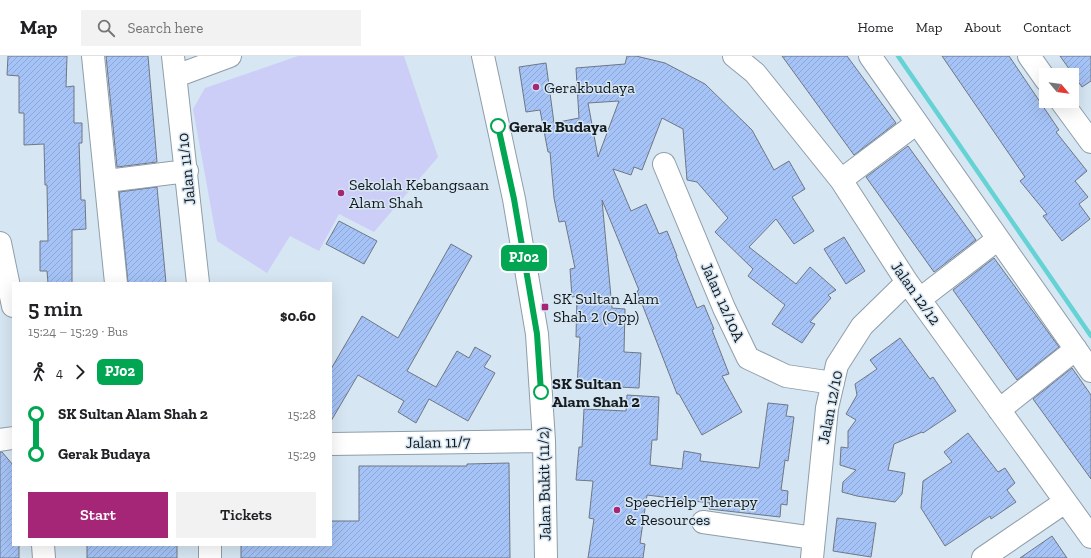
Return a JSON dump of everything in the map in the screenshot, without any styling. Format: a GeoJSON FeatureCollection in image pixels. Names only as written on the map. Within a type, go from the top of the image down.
{"type":"FeatureCollection","features":[{"type":"Feature","properties":{"kind":"street"},"geometry":{"type":"LineString","coordinates":[[94,56],[116,282]]}},
{"type":"Feature","properties":{"kind":"street"},"geometry":{"type":"LineString","coordinates":[[175,66],[230,56]]}},
{"type":"Feature","properties":{"kind":"street","name":"Jalan Bukit (11/2)"},"geometry":{"type":"LineString","coordinates":[[483,56],[514,199],[537,334],[544,441],[546,558]]}},
{"type":"Feature","properties":{"kind":"street","name":"Jalan 12/12"},"geometry":{"type":"LineString","coordinates":[[734,56],[755,73],[841,180],[914,290],[999,410],[1065,502],[1087,524]]}},
{"type":"Feature","properties":{"kind":"street"},"geometry":{"type":"LineString","coordinates":[[870,56],[1091,370]]}},
{"type":"Feature","properties":{"kind":"street"},"geometry":{"type":"LineString","coordinates":[[1029,56],[1039,70]]}},
{"type":"Feature","properties":{"kind":"street","name":"Jalan 11/10"},"geometry":{"type":"LineString","coordinates":[[175,66],[198,282]]}},
{"type":"Feature","properties":{"kind":"street"},"geometry":{"type":"LineString","coordinates":[[1066,108],[1091,142]]}},
{"type":"Feature","properties":{"kind":"street"},"geometry":{"type":"LineString","coordinates":[[841,180],[917,123]]}},
{"type":"Feature","properties":{"kind":"street","name":"Jalan 12/10A"},"geometry":{"type":"LineString","coordinates":[[664,164],[724,308],[748,358],[786,376],[833,383]]}},
{"type":"Feature","properties":{"kind":"street"},"geometry":{"type":"LineString","coordinates":[[107,182],[186,171]]}},
{"type":"Feature","properties":{"kind":"street","name":"Jalan 12/10"},"geometry":{"type":"LineString","coordinates":[[813,548],[826,415],[837,365],[862,326],[914,290],[998,239]]}},
{"type":"Feature","properties":{"kind":"street"},"geometry":{"type":"LineString","coordinates":[[0,244],[12,301]]}},
{"type":"Feature","properties":{"kind":"street"},"geometry":{"type":"LineString","coordinates":[[999,410],[1076,349]]}},
{"type":"Feature","properties":{"kind":"street"},"geometry":{"type":"LineString","coordinates":[[0,440],[12,438]]}},
{"type":"Feature","properties":{"kind":"street","name":"Jalan 11/7"},"geometry":{"type":"LineString","coordinates":[[332,444],[544,441]]}},
{"type":"Feature","properties":{"kind":"street"},"geometry":{"type":"LineString","coordinates":[[984,558],[1065,502]]}},
{"type":"Feature","properties":{"kind":"street"},"geometry":{"type":"LineString","coordinates":[[703,522],[813,548]]}},
{"type":"Feature","properties":{"kind":"street"},"geometry":{"type":"LineString","coordinates":[[43,546],[44,558]]}},
{"type":"Feature","properties":{"kind":"street"},"geometry":{"type":"LineString","coordinates":[[210,546],[210,558]]}},
{"type":"Feature","properties":{"kind":"shaded area"},"geometry":{"type":"Polygon","coordinates":[[[298,56],[404,56],[438,157],[374,232],[339,214],[319,251],[290,236],[267,273],[217,241],[193,109],[205,88],[298,56]]]}},
{"type":"Feature","properties":{"kind":"building"},"geometry":{"type":"Polygon","coordinates":[[[8,56],[67,56],[66,87],[74,86],[74,123],[82,123],[82,143],[79,143],[81,200],[85,200],[86,229],[72,230],[72,282],[48,282],[47,271],[40,271],[40,241],[48,241],[47,185],[45,185],[44,144],[24,145],[24,113],[19,113],[19,76],[7,75],[8,56]]]}},
{"type":"Feature","properties":{"kind":"building"},"geometry":{"type":"Polygon","coordinates":[[[106,56],[148,56],[157,162],[117,167],[106,56]]]}},
{"type":"Feature","properties":{"kind":"building"},"geometry":{"type":"Polygon","coordinates":[[[627,56],[636,56],[665,63],[705,84],[752,130],[774,170],[789,161],[805,189],[792,197],[814,231],[794,244],[776,219],[749,247],[796,284],[810,267],[836,290],[828,295],[831,298],[810,322],[815,324],[802,343],[772,324],[785,305],[748,276],[753,269],[715,232],[728,218],[697,182],[687,180],[683,129],[662,118],[642,170],[634,167],[631,175],[613,169],[631,211],[646,204],[659,234],[667,231],[697,308],[704,305],[714,329],[712,330],[729,374],[722,376],[742,412],[702,435],[679,394],[677,394],[637,291],[639,290],[602,200],[612,308],[625,309],[624,352],[641,353],[639,388],[577,385],[580,337],[576,337],[577,296],[572,297],[570,269],[575,268],[565,221],[559,222],[554,198],[550,152],[548,152],[540,110],[526,112],[519,67],[546,63],[554,123],[579,118],[576,68],[625,64],[627,56]],[[619,101],[588,103],[598,157],[619,101]]]}},
{"type":"Feature","properties":{"kind":"building"},"geometry":{"type":"Polygon","coordinates":[[[782,56],[847,56],[896,123],[854,155],[782,56]]]}},
{"type":"Feature","properties":{"kind":"building"},"geometry":{"type":"Polygon","coordinates":[[[942,56],[1009,56],[1039,100],[1039,108],[1044,108],[1059,130],[1056,132],[1087,171],[1075,181],[1088,197],[1079,204],[1090,219],[1062,241],[1043,216],[1047,214],[1020,181],[1025,177],[942,56]]]}},
{"type":"Feature","properties":{"kind":"building"},"geometry":{"type":"Polygon","coordinates":[[[1060,56],[1091,56],[1091,81],[1082,87],[1079,83],[1079,68],[1069,68],[1060,56]]]}},
{"type":"Feature","properties":{"kind":"building"},"geometry":{"type":"Polygon","coordinates":[[[908,146],[976,240],[934,272],[866,177],[908,146]]]}},
{"type":"Feature","properties":{"kind":"building"},"geometry":{"type":"Polygon","coordinates":[[[157,187],[166,282],[128,282],[119,192],[157,187]]]}},
{"type":"Feature","properties":{"kind":"building"},"geometry":{"type":"Polygon","coordinates":[[[339,221],[377,241],[364,264],[326,244],[339,221]]]}},
{"type":"Feature","properties":{"kind":"building"},"geometry":{"type":"Polygon","coordinates":[[[844,237],[865,271],[846,284],[824,249],[844,237]]]}},
{"type":"Feature","properties":{"kind":"building"},"geometry":{"type":"Polygon","coordinates":[[[451,244],[472,256],[407,371],[436,387],[457,351],[469,358],[475,347],[491,356],[484,367],[495,373],[468,421],[429,399],[416,423],[398,412],[404,401],[358,375],[332,419],[332,367],[362,316],[398,338],[451,244]]]}},
{"type":"Feature","properties":{"kind":"building"},"geometry":{"type":"Polygon","coordinates":[[[994,258],[1059,347],[1017,380],[953,290],[994,258]]]}},
{"type":"Feature","properties":{"kind":"building"},"geometry":{"type":"Polygon","coordinates":[[[900,338],[930,379],[933,377],[956,411],[923,433],[922,432],[894,444],[888,470],[905,473],[902,494],[895,502],[842,492],[843,482],[856,470],[840,465],[841,447],[848,448],[848,431],[856,420],[846,414],[857,395],[855,384],[877,369],[870,360],[900,338]]]}},
{"type":"Feature","properties":{"kind":"building"},"geometry":{"type":"Polygon","coordinates":[[[1072,368],[1091,395],[1091,479],[1033,399],[1072,368]]]}},
{"type":"Feature","properties":{"kind":"building"},"geometry":{"type":"Polygon","coordinates":[[[627,395],[659,397],[657,440],[652,440],[650,465],[682,469],[684,451],[701,454],[700,461],[759,468],[768,403],[788,405],[786,416],[794,417],[788,461],[785,460],[781,490],[788,491],[787,505],[781,504],[780,517],[709,509],[710,503],[647,495],[640,543],[645,544],[643,558],[588,558],[594,519],[589,518],[593,481],[576,480],[579,447],[582,447],[584,409],[626,411],[627,395]]]}},
{"type":"Feature","properties":{"kind":"building"},"geometry":{"type":"Polygon","coordinates":[[[968,433],[998,472],[1005,468],[1015,483],[1007,490],[1016,502],[991,519],[990,516],[945,546],[921,508],[923,481],[952,462],[944,452],[968,433]]]}},
{"type":"Feature","properties":{"kind":"building"},"geometry":{"type":"Polygon","coordinates":[[[0,452],[2,452],[12,464],[12,546],[19,546],[19,558],[0,558],[0,452]]]}},
{"type":"Feature","properties":{"kind":"building"},"geometry":{"type":"Polygon","coordinates":[[[509,463],[510,558],[241,558],[241,546],[332,546],[332,521],[359,521],[359,466],[467,466],[467,464],[509,463]]]}},
{"type":"Feature","properties":{"kind":"building"},"geometry":{"type":"Polygon","coordinates":[[[837,518],[876,523],[871,557],[833,551],[837,518]]]}},
{"type":"Feature","properties":{"kind":"building"},"geometry":{"type":"Polygon","coordinates":[[[1052,536],[1067,558],[1020,558],[1052,536]]]}},
{"type":"Feature","properties":{"kind":"building"},"geometry":{"type":"Polygon","coordinates":[[[87,546],[177,546],[177,558],[87,558],[87,546]]]}},
{"type":"Feature","properties":{"kind":"waterway"},"geometry":{"type":"LineString","coordinates":[[898,56],[1091,336]]}},
{"type":"Feature","properties":{"kind":"bus line","name":"PJ02"},"geometry":{"type":"LineString","coordinates":[[498,126],[514,199],[537,334],[541,392]]}},
{"type":"Feature","properties":{"kind":"place","name":"Gerakbudaya"},"geometry":{"type":"Point","coordinates":[536,87]}},
{"type":"Feature","properties":{"kind":"place","name":"Gerak Budaya"},"geometry":{"type":"Point","coordinates":[498,126]}},
{"type":"Feature","properties":{"kind":"place","name":"Sekolah Kebangsaan Alam Shah"},"geometry":{"type":"Point","coordinates":[341,193]}},
{"type":"Feature","properties":{"kind":"place","name":"SK Sultan Alam Shah 2 (Opp)"},"geometry":{"type":"Point","coordinates":[545,307]}},
{"type":"Feature","properties":{"kind":"place","name":"SK Sultan Alam Shah 2"},"geometry":{"type":"Point","coordinates":[541,392]}},
{"type":"Feature","properties":{"kind":"place","name":"SpeecHelp Therapy & Resources"},"geometry":{"type":"Point","coordinates":[617,510]}}]}
